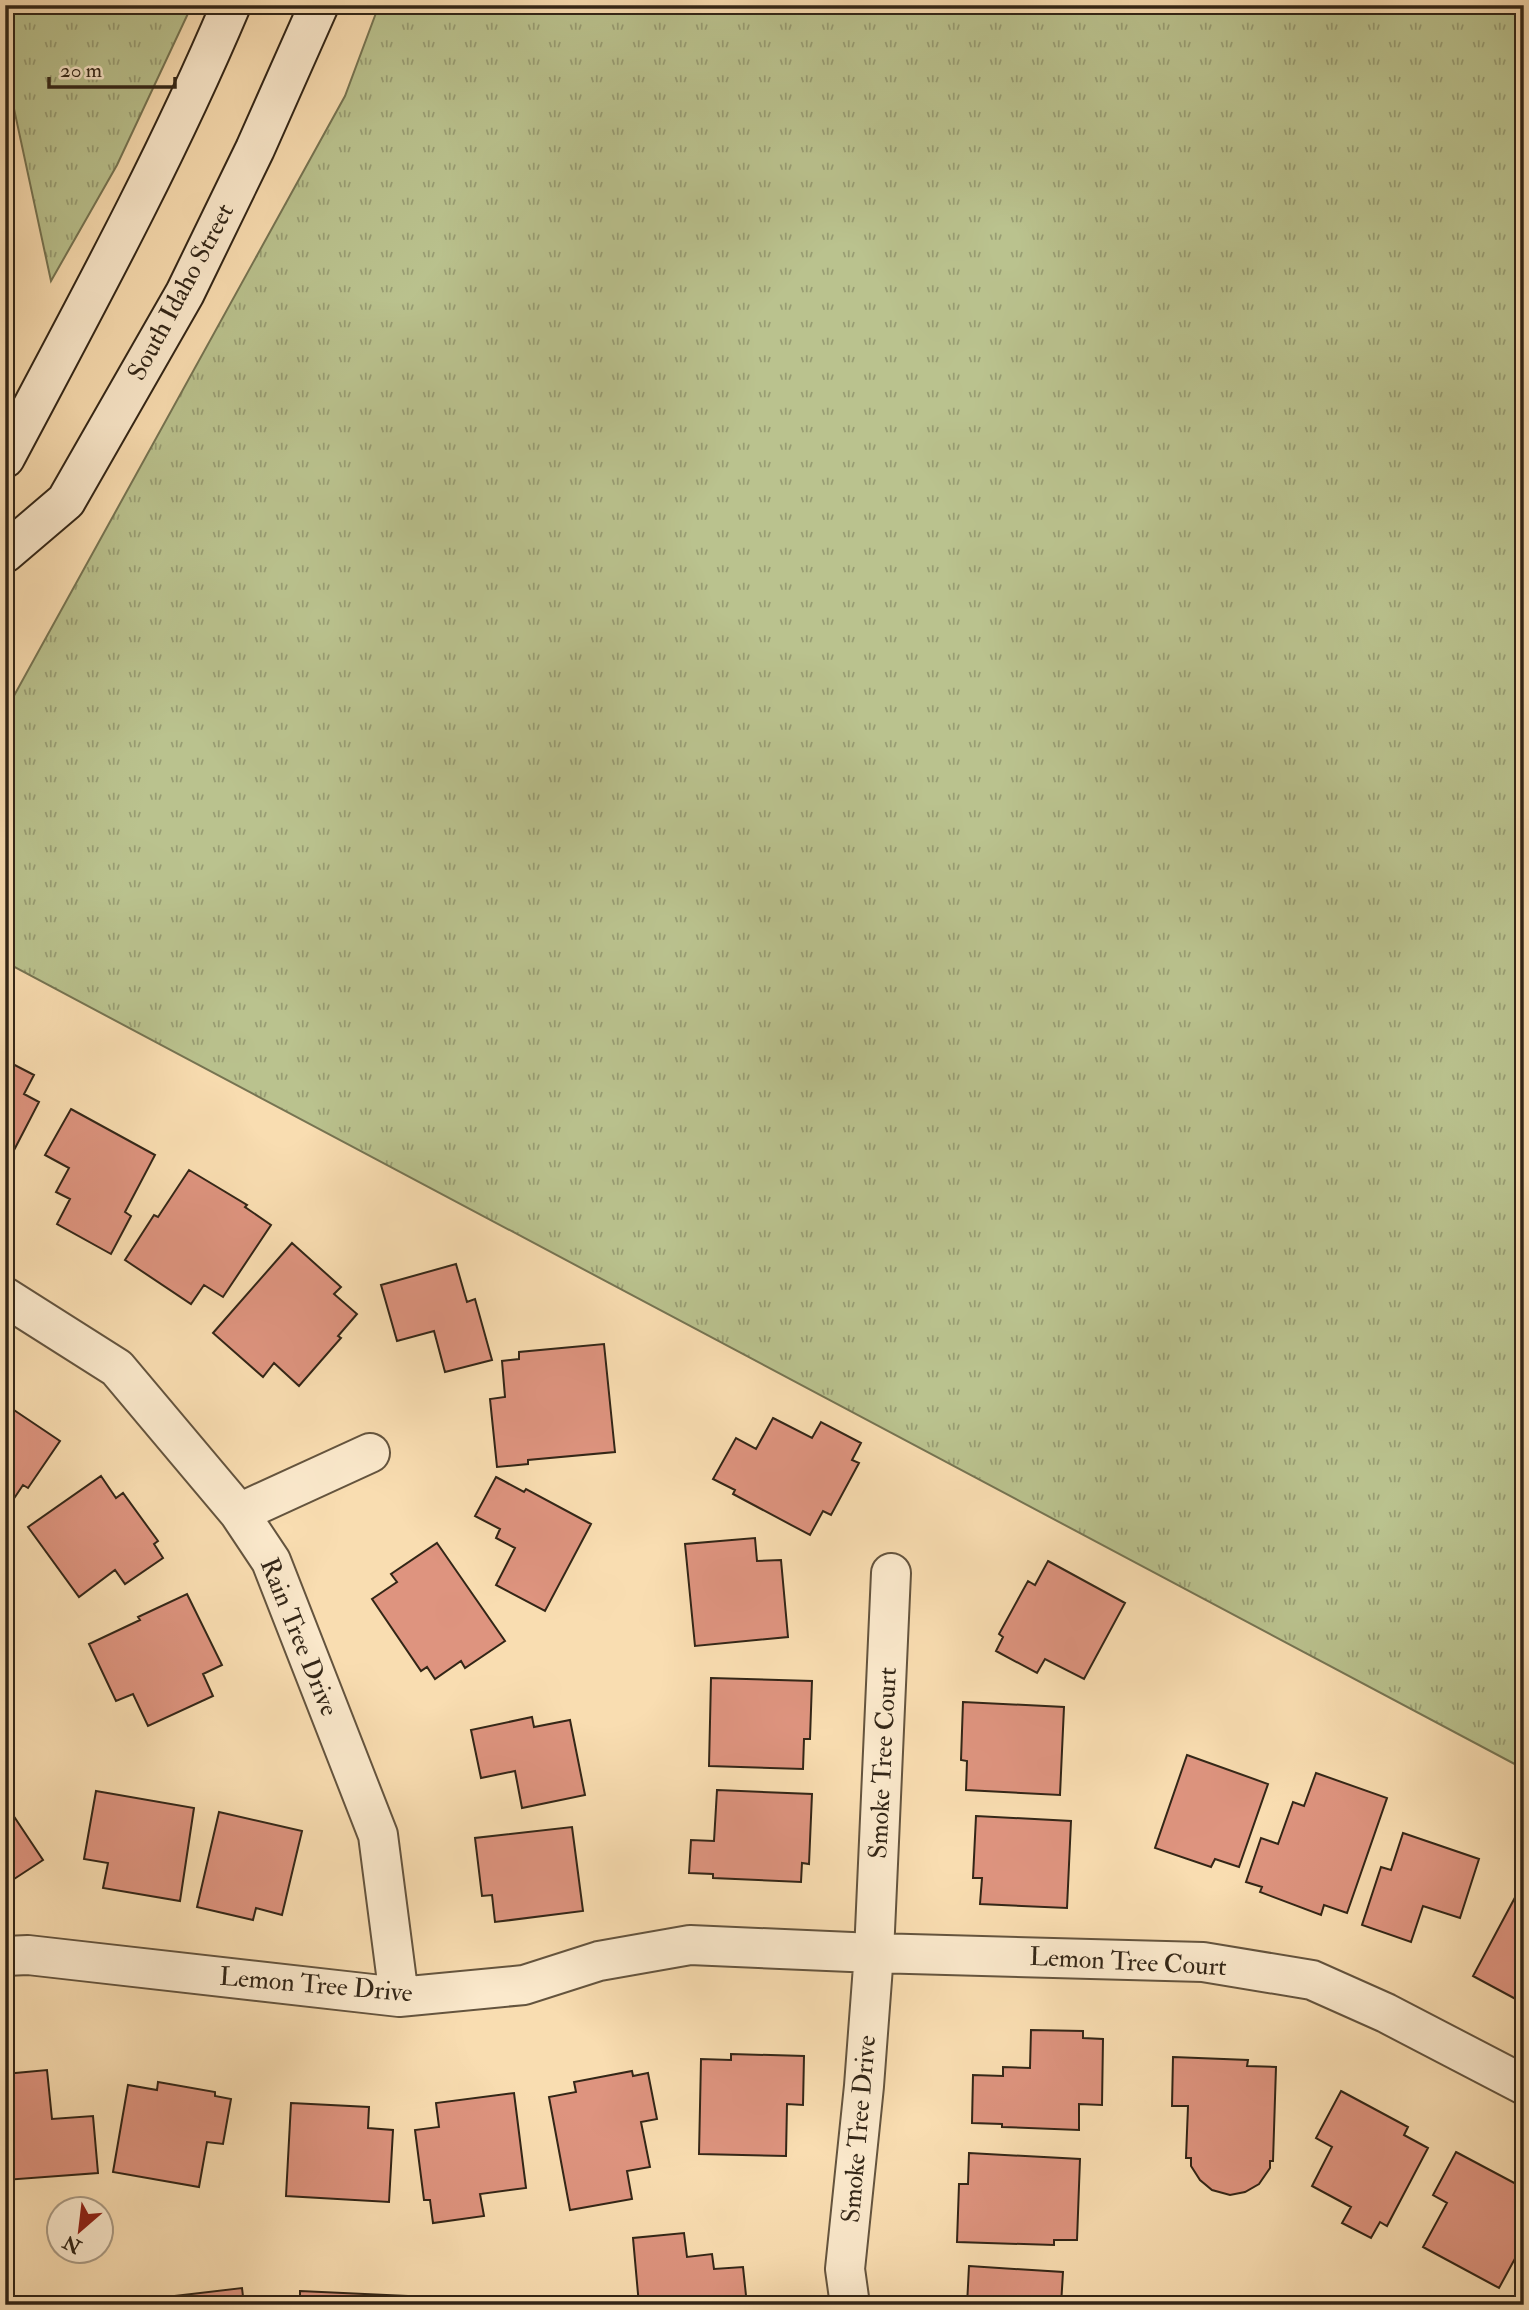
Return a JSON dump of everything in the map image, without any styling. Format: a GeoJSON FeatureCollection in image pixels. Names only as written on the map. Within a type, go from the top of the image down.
{"type":"FeatureCollection","features":[{"type":"Feature","properties":{"kind":"street"},"geometry":{"type":"LineString","coordinates":[[5,458],[109,264],[176,130],[231,5]]}},
{"type":"Feature","properties":{"kind":"street","name":"South Idaho Street"},"geometry":{"type":"LineString","coordinates":[[5,553],[66,501],[159,339],[185,293],[255,149],[318,5]]}},
{"type":"Feature","properties":{"kind":"street","name":"Rain Tree Drive"},"geometry":{"type":"LineString","coordinates":[[5,1297],[117,1368],[239,1513],[271,1562],[378,1835],[399,1997]]}},
{"type":"Feature","properties":{"kind":"street"},"geometry":{"type":"LineString","coordinates":[[239,1513],[370,1453]]}},
{"type":"Feature","properties":{"kind":"street","name":"Smoke Tree Court"},"geometry":{"type":"LineString","coordinates":[[874,1953],[891,1573]]}},
{"type":"Feature","properties":{"kind":"street","name":"Lemon Tree Drive"},"geometry":{"type":"LineString","coordinates":[[5,1956],[41,1957],[399,1997],[524,1985],[599,1961],[690,1945],[874,1953]]}},
{"type":"Feature","properties":{"kind":"street","name":"Lemon Tree Court"},"geometry":{"type":"LineString","coordinates":[[874,1953],[1203,1962],[1312,1980],[1386,2012],[1524,2085]]}},
{"type":"Feature","properties":{"kind":"street","name":"Smoke Tree Drive"},"geometry":{"type":"LineString","coordinates":[[850,2305],[845,2269],[864,2086],[874,1953]]}},
{"type":"Feature","properties":{"kind":"green space"},"geometry":{"type":"Polygon","coordinates":[[[5,5],[192,5],[117,165],[51,281],[5,67],[5,5]]]}},
{"type":"Feature","properties":{"kind":"green space"},"geometry":{"type":"Polygon","coordinates":[[[379,5],[1524,5],[1524,1769],[5,962],[5,712],[345,96],[379,5]]]}},
{"type":"Feature","properties":{"kind":"building"},"geometry":{"type":"Polygon","coordinates":[[[5,1060],[34,1075],[24,1094],[39,1102],[12,1154],[5,1150],[5,1060]]]}},
{"type":"Feature","properties":{"kind":"building"},"geometry":{"type":"Polygon","coordinates":[[[71,1109],[155,1155],[125,1212],[131,1216],[111,1254],[57,1224],[70,1199],[56,1192],[69,1168],[45,1155],[71,1109]]]}},
{"type":"Feature","properties":{"kind":"building"},"geometry":{"type":"Polygon","coordinates":[[[189,1170],[247,1205],[245,1207],[271,1225],[223,1297],[204,1285],[191,1304],[125,1260],[154,1215],[158,1217],[189,1170]]]}},
{"type":"Feature","properties":{"kind":"building"},"geometry":{"type":"Polygon","coordinates":[[[292,1243],[341,1287],[334,1294],[357,1314],[338,1336],[341,1338],[299,1386],[274,1363],[263,1377],[213,1333],[292,1243]]]}},
{"type":"Feature","properties":{"kind":"building"},"geometry":{"type":"Polygon","coordinates":[[[456,1264],[467,1302],[475,1299],[492,1360],[445,1372],[434,1331],[397,1341],[381,1285],[456,1264]]]}},
{"type":"Feature","properties":{"kind":"building"},"geometry":{"type":"Polygon","coordinates":[[[604,1344],[615,1452],[528,1460],[528,1464],[497,1467],[490,1399],[505,1397],[502,1361],[519,1359],[519,1352],[604,1344]]]}},
{"type":"Feature","properties":{"kind":"building"},"geometry":{"type":"Polygon","coordinates":[[[5,1404],[60,1441],[28,1488],[23,1485],[5,1512],[5,1404]]]}},
{"type":"Feature","properties":{"kind":"building"},"geometry":{"type":"Polygon","coordinates":[[[773,1418],[812,1438],[821,1422],[861,1443],[852,1460],[859,1463],[831,1515],[823,1511],[810,1535],[733,1494],[735,1490],[713,1479],[736,1438],[756,1449],[773,1418]]]}},
{"type":"Feature","properties":{"kind":"building"},"geometry":{"type":"Polygon","coordinates":[[[101,1476],[116,1498],[123,1493],[158,1541],[154,1544],[163,1558],[125,1584],[115,1570],[79,1597],[28,1527],[101,1476]]]}},
{"type":"Feature","properties":{"kind":"building"},"geometry":{"type":"Polygon","coordinates":[[[496,1477],[524,1492],[526,1489],[591,1524],[545,1611],[496,1585],[515,1548],[496,1538],[500,1529],[475,1516],[496,1477]]]}},
{"type":"Feature","properties":{"kind":"building"},"geometry":{"type":"Polygon","coordinates":[[[755,1538],[757,1561],[781,1560],[788,1637],[695,1646],[685,1544],[755,1538]]]}},
{"type":"Feature","properties":{"kind":"building"},"geometry":{"type":"Polygon","coordinates":[[[437,1543],[505,1641],[465,1668],[461,1661],[435,1679],[427,1667],[421,1671],[372,1599],[397,1582],[391,1574],[437,1543]]]}},
{"type":"Feature","properties":{"kind":"building"},"geometry":{"type":"Polygon","coordinates":[[[1048,1561],[1125,1603],[1084,1679],[1045,1659],[1037,1673],[996,1651],[1003,1637],[999,1634],[1028,1581],[1035,1585],[1048,1561]]]}},
{"type":"Feature","properties":{"kind":"building"},"geometry":{"type":"Polygon","coordinates":[[[187,1594],[222,1665],[203,1674],[213,1696],[148,1726],[133,1694],[116,1701],[89,1644],[187,1594]]]}},
{"type":"Feature","properties":{"kind":"building"},"geometry":{"type":"Polygon","coordinates":[[[711,1678],[812,1681],[810,1739],[804,1739],[803,1769],[709,1766],[711,1678]]]}},
{"type":"Feature","properties":{"kind":"building"},"geometry":{"type":"Polygon","coordinates":[[[963,1702],[1064,1707],[1060,1795],[966,1790],[967,1761],[961,1760],[963,1702]]]}},
{"type":"Feature","properties":{"kind":"building"},"geometry":{"type":"Polygon","coordinates":[[[532,1717],[534,1727],[570,1720],[585,1795],[522,1808],[515,1771],[481,1778],[471,1730],[532,1717]]]}},
{"type":"Feature","properties":{"kind":"building"},"geometry":{"type":"Polygon","coordinates":[[[1187,1755],[1268,1784],[1239,1867],[1215,1859],[1211,1867],[1155,1848],[1187,1755]]]}},
{"type":"Feature","properties":{"kind":"building"},"geometry":{"type":"Polygon","coordinates":[[[1316,1773],[1387,1798],[1347,1913],[1324,1905],[1321,1915],[1260,1892],[1262,1887],[1246,1882],[1261,1838],[1278,1844],[1293,1802],[1304,1806],[1316,1773]]]}},
{"type":"Feature","properties":{"kind":"building"},"geometry":{"type":"Polygon","coordinates":[[[717,1790],[812,1794],[809,1864],[802,1863],[801,1882],[713,1878],[713,1874],[689,1873],[691,1840],[714,1841],[717,1790]]]}},
{"type":"Feature","properties":{"kind":"building"},"geometry":{"type":"Polygon","coordinates":[[[96,1791],[194,1808],[180,1901],[103,1888],[108,1863],[84,1859],[96,1791]]]}},
{"type":"Feature","properties":{"kind":"building"},"geometry":{"type":"Polygon","coordinates":[[[5,1803],[43,1860],[5,1885],[5,1803]]]}},
{"type":"Feature","properties":{"kind":"building"},"geometry":{"type":"Polygon","coordinates":[[[219,1812],[302,1831],[282,1915],[256,1908],[253,1920],[197,1907],[219,1812]]]}},
{"type":"Feature","properties":{"kind":"building"},"geometry":{"type":"Polygon","coordinates":[[[976,1816],[1071,1821],[1067,1908],[980,1904],[982,1878],[973,1878],[976,1816]]]}},
{"type":"Feature","properties":{"kind":"building"},"geometry":{"type":"Polygon","coordinates":[[[572,1827],[583,1911],[495,1922],[492,1895],[482,1896],[475,1838],[572,1827]]]}},
{"type":"Feature","properties":{"kind":"building"},"geometry":{"type":"Polygon","coordinates":[[[1403,1833],[1479,1859],[1460,1918],[1423,1906],[1411,1942],[1362,1925],[1381,1867],[1391,1870],[1403,1833]]]}},
{"type":"Feature","properties":{"kind":"building"},"geometry":{"type":"Polygon","coordinates":[[[1519,1890],[1524,1893],[1523,2003],[1473,1976],[1519,1890]]]}},
{"type":"Feature","properties":{"kind":"building"},"geometry":{"type":"Polygon","coordinates":[[[1031,2030],[1083,2031],[1083,2038],[1103,2039],[1102,2105],[1079,2104],[1079,2130],[972,2123],[973,2075],[1003,2076],[1003,2067],[1030,2068],[1031,2030]]]}},
{"type":"Feature","properties":{"kind":"building"},"geometry":{"type":"Polygon","coordinates":[[[731,2054],[804,2056],[803,2105],[787,2104],[786,2156],[699,2154],[701,2059],[731,2060],[731,2054]]]}},
{"type":"Feature","properties":{"kind":"building"},"geometry":{"type":"Polygon","coordinates":[[[1173,2057],[1248,2060],[1247,2066],[1276,2067],[1273,2161],[1270,2161],[1270,2168],[1259,2184],[1245,2192],[1230,2195],[1212,2190],[1200,2180],[1191,2166],[1191,2158],[1186,2158],[1188,2106],[1172,2106],[1173,2057]]]}},
{"type":"Feature","properties":{"kind":"building"},"geometry":{"type":"Polygon","coordinates":[[[47,2070],[52,2119],[93,2116],[98,2173],[5,2180],[5,2074],[47,2070]]]}},
{"type":"Feature","properties":{"kind":"building"},"geometry":{"type":"Polygon","coordinates":[[[632,2071],[633,2076],[648,2073],[657,2119],[641,2122],[650,2167],[627,2171],[632,2199],[570,2210],[549,2097],[576,2092],[574,2082],[632,2071]]]}},
{"type":"Feature","properties":{"kind":"building"},"geometry":{"type":"Polygon","coordinates":[[[158,2082],[215,2092],[215,2096],[231,2099],[223,2144],[207,2142],[199,2187],[113,2172],[128,2085],[157,2090],[158,2082]]]}},
{"type":"Feature","properties":{"kind":"building"},"geometry":{"type":"Polygon","coordinates":[[[1341,2091],[1408,2127],[1404,2135],[1428,2148],[1387,2226],[1380,2222],[1371,2238],[1342,2223],[1351,2207],[1312,2186],[1332,2147],[1316,2138],[1341,2091]]]}},
{"type":"Feature","properties":{"kind":"building"},"geometry":{"type":"Polygon","coordinates":[[[514,2093],[526,2188],[480,2194],[484,2216],[433,2223],[430,2200],[424,2200],[415,2130],[439,2127],[436,2103],[514,2093]]]}},
{"type":"Feature","properties":{"kind":"building"},"geometry":{"type":"Polygon","coordinates":[[[291,2103],[369,2107],[368,2128],[393,2130],[389,2202],[286,2196],[291,2103]]]}},
{"type":"Feature","properties":{"kind":"building"},"geometry":{"type":"Polygon","coordinates":[[[1456,2152],[1520,2186],[1518,2190],[1524,2193],[1524,2242],[1499,2288],[1423,2247],[1447,2203],[1433,2195],[1456,2152]]]}},
{"type":"Feature","properties":{"kind":"building"},"geometry":{"type":"Polygon","coordinates":[[[969,2153],[1080,2159],[1077,2240],[1054,2240],[1054,2245],[957,2242],[959,2184],[968,2184],[969,2153]]]}},
{"type":"Feature","properties":{"kind":"building"},"geometry":{"type":"Polygon","coordinates":[[[684,2233],[687,2257],[712,2254],[714,2269],[743,2267],[747,2305],[639,2305],[633,2238],[684,2233]]]}},
{"type":"Feature","properties":{"kind":"building"},"geometry":{"type":"Polygon","coordinates":[[[969,2266],[1063,2272],[1061,2305],[967,2305],[969,2266]]]}},
{"type":"Feature","properties":{"kind":"building"},"geometry":{"type":"Polygon","coordinates":[[[242,2288],[244,2305],[141,2305],[141,2300],[242,2288]]]}},
{"type":"Feature","properties":{"kind":"building"},"geometry":{"type":"Polygon","coordinates":[[[300,2291],[407,2296],[406,2305],[300,2305],[300,2291]]]}}]}
